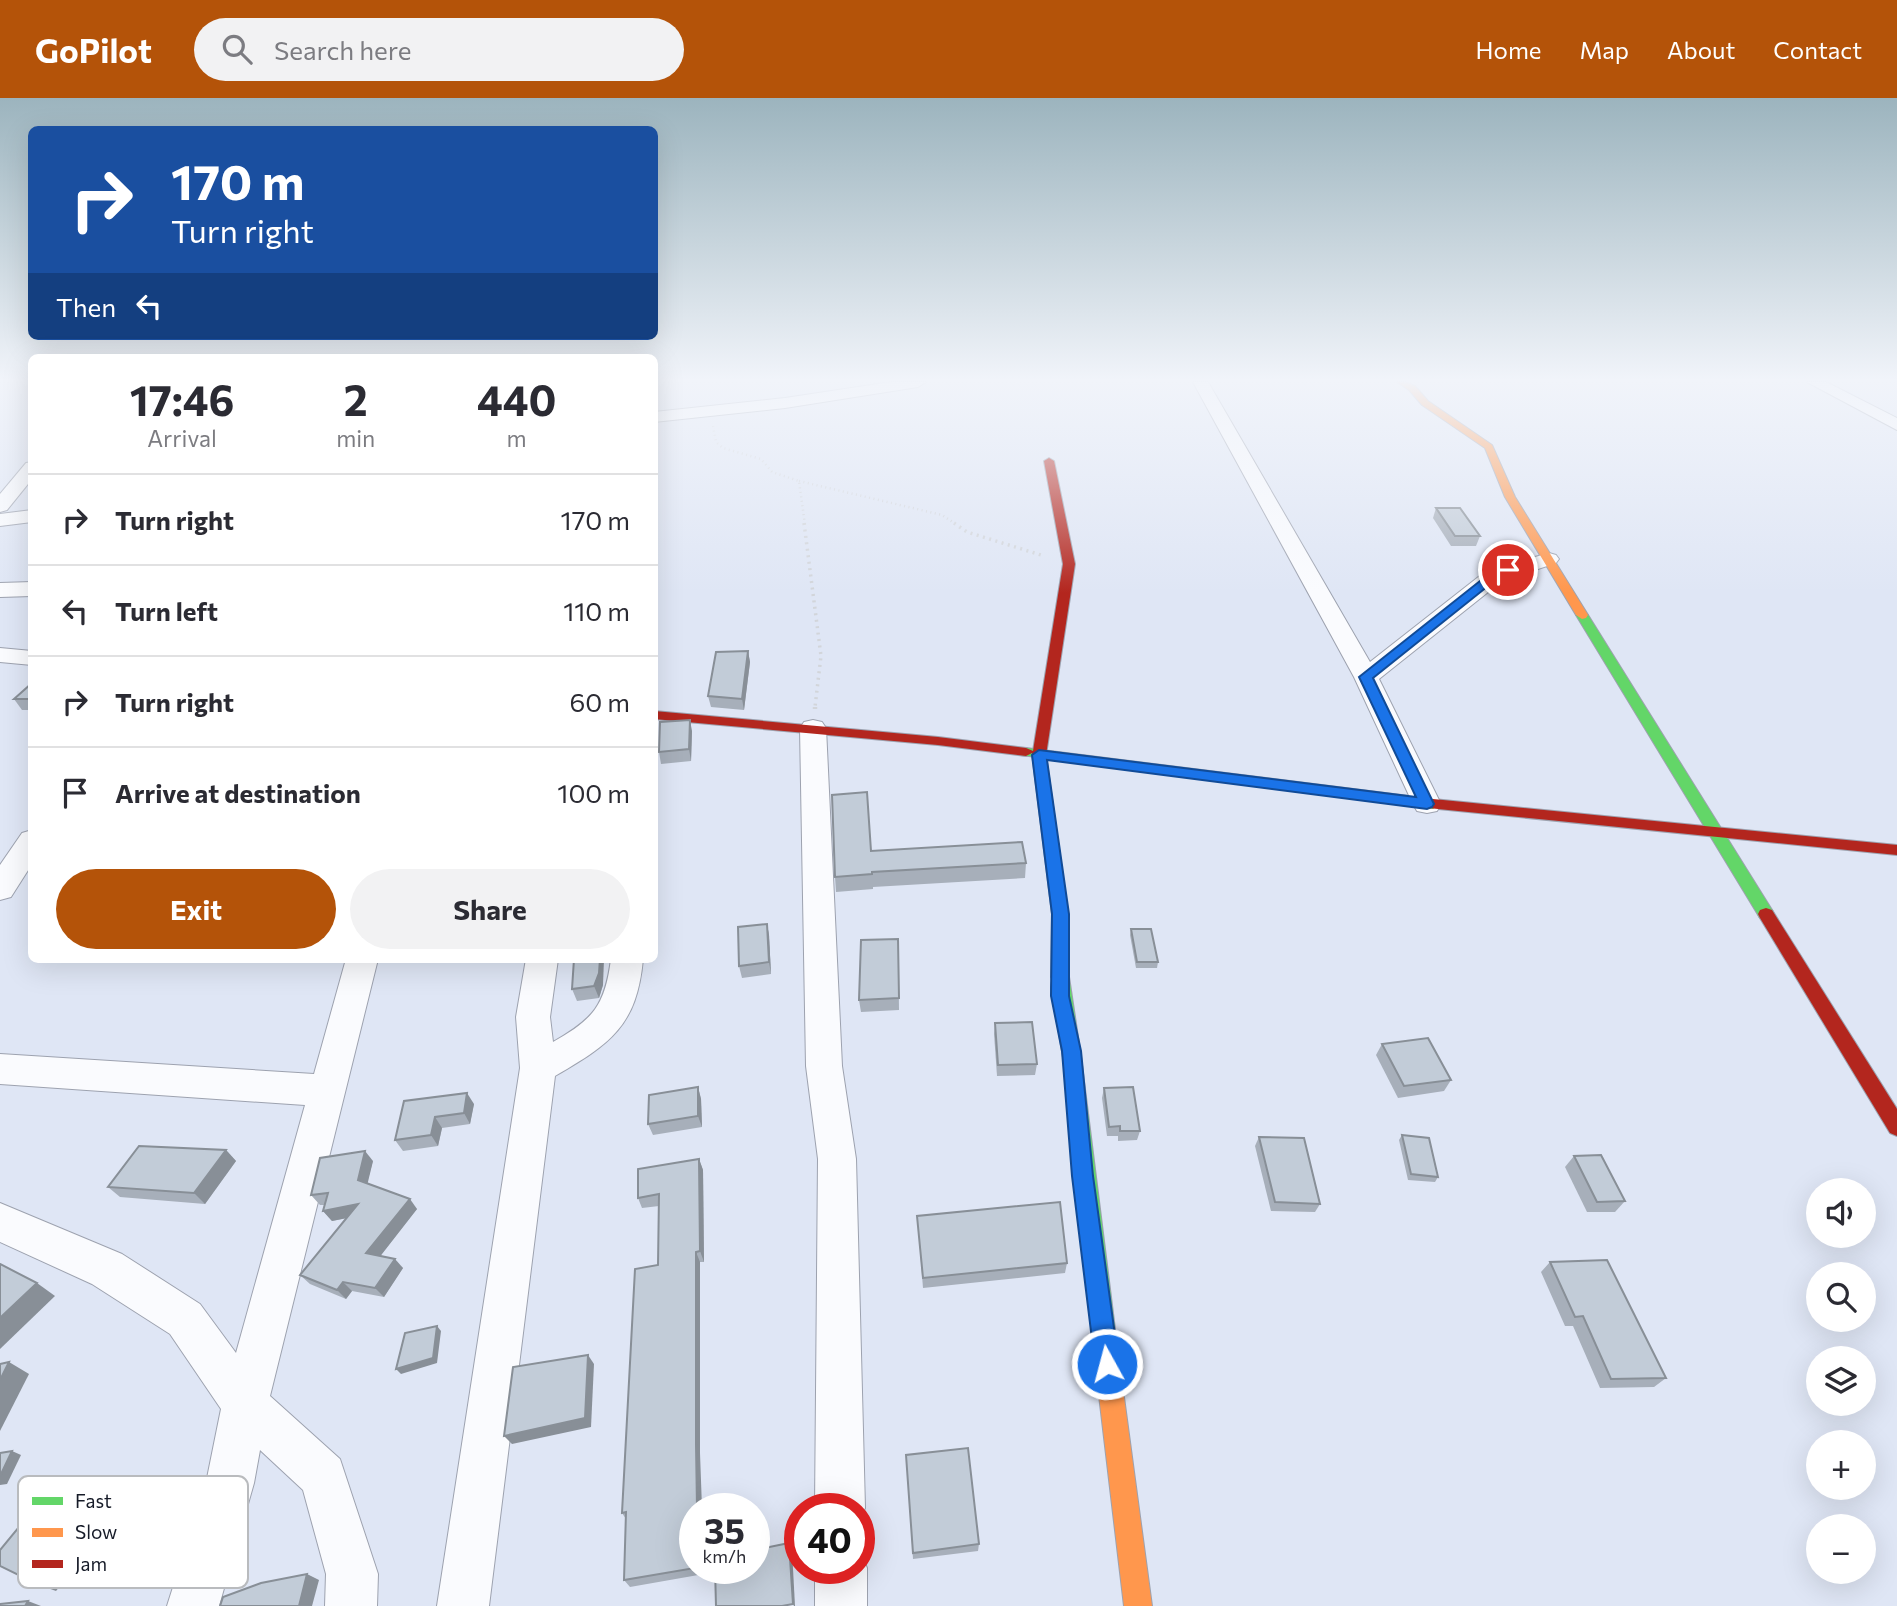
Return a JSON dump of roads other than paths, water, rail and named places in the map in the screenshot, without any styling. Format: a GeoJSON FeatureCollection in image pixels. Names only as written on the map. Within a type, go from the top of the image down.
{"type":"FeatureCollection","features":[{"type":"Feature","properties":{"kind":"street"},"geometry":{"type":"LineString","coordinates":[[1240,452],[1366,677],[1427,804]]}},
{"type":"Feature","properties":{"kind":"street"},"geometry":{"type":"LineString","coordinates":[[1491,452],[1510,497],[1897,1127]]}},
{"type":"Feature","properties":{"kind":"street"},"geometry":{"type":"LineString","coordinates":[[1049,461],[1069,564],[1039,755],[1060,914],[1060,996],[1071,1051],[1083,1176],[1138,1606]]}},
{"type":"Feature","properties":{"kind":"street"},"geometry":{"type":"LineString","coordinates":[[0,506],[28,472]]}},
{"type":"Feature","properties":{"kind":"street"},"geometry":{"type":"LineString","coordinates":[[0,520],[28,516]]}},
{"type":"Feature","properties":{"kind":"street"},"geometry":{"type":"LineString","coordinates":[[1366,677],[1494,576],[1549,559]]}},
{"type":"Feature","properties":{"kind":"street"},"geometry":{"type":"LineString","coordinates":[[0,590],[28,589]]}},
{"type":"Feature","properties":{"kind":"street"},"geometry":{"type":"LineString","coordinates":[[0,655],[28,658]]}},
{"type":"Feature","properties":{"kind":"street"},"geometry":{"type":"LineString","coordinates":[[658,715],[813,728],[1427,804],[1897,849]]}},
{"type":"Feature","properties":{"kind":"street"},"geometry":{"type":"LineString","coordinates":[[813,728],[824,1066],[837,1159],[840,1493]]}},
{"type":"Feature","properties":{"kind":"street"},"geometry":{"type":"LineString","coordinates":[[0,889],[28,846]]}},
{"type":"Feature","properties":{"kind":"street"},"geometry":{"type":"LineString","coordinates":[[231,1476],[245,1404],[361,963]]}},
{"type":"Feature","properties":{"kind":"street"},"geometry":{"type":"LineString","coordinates":[[463,1606],[538,1068],[533,1017],[541,963]]}},
{"type":"Feature","properties":{"kind":"street"},"geometry":{"type":"LineString","coordinates":[[538,1068],[598,1032],[612,1018],[621,1001],[626,963]]}},
{"type":"Feature","properties":{"kind":"street"},"geometry":{"type":"LineString","coordinates":[[0,1069],[328,1091]]}},
{"type":"Feature","properties":{"kind":"street"},"geometry":{"type":"LineString","coordinates":[[0,1222],[107,1269],[185,1319],[245,1404],[323,1476],[352,1574],[351,1606]]}},
{"type":"Feature","properties":{"kind":"street"},"geometry":{"type":"LineString","coordinates":[[841,1584],[841,1606]]}},
{"type":"Feature","properties":{"kind":"street"},"geometry":{"type":"LineString","coordinates":[[193,1606],[198,1588]]}}]}
